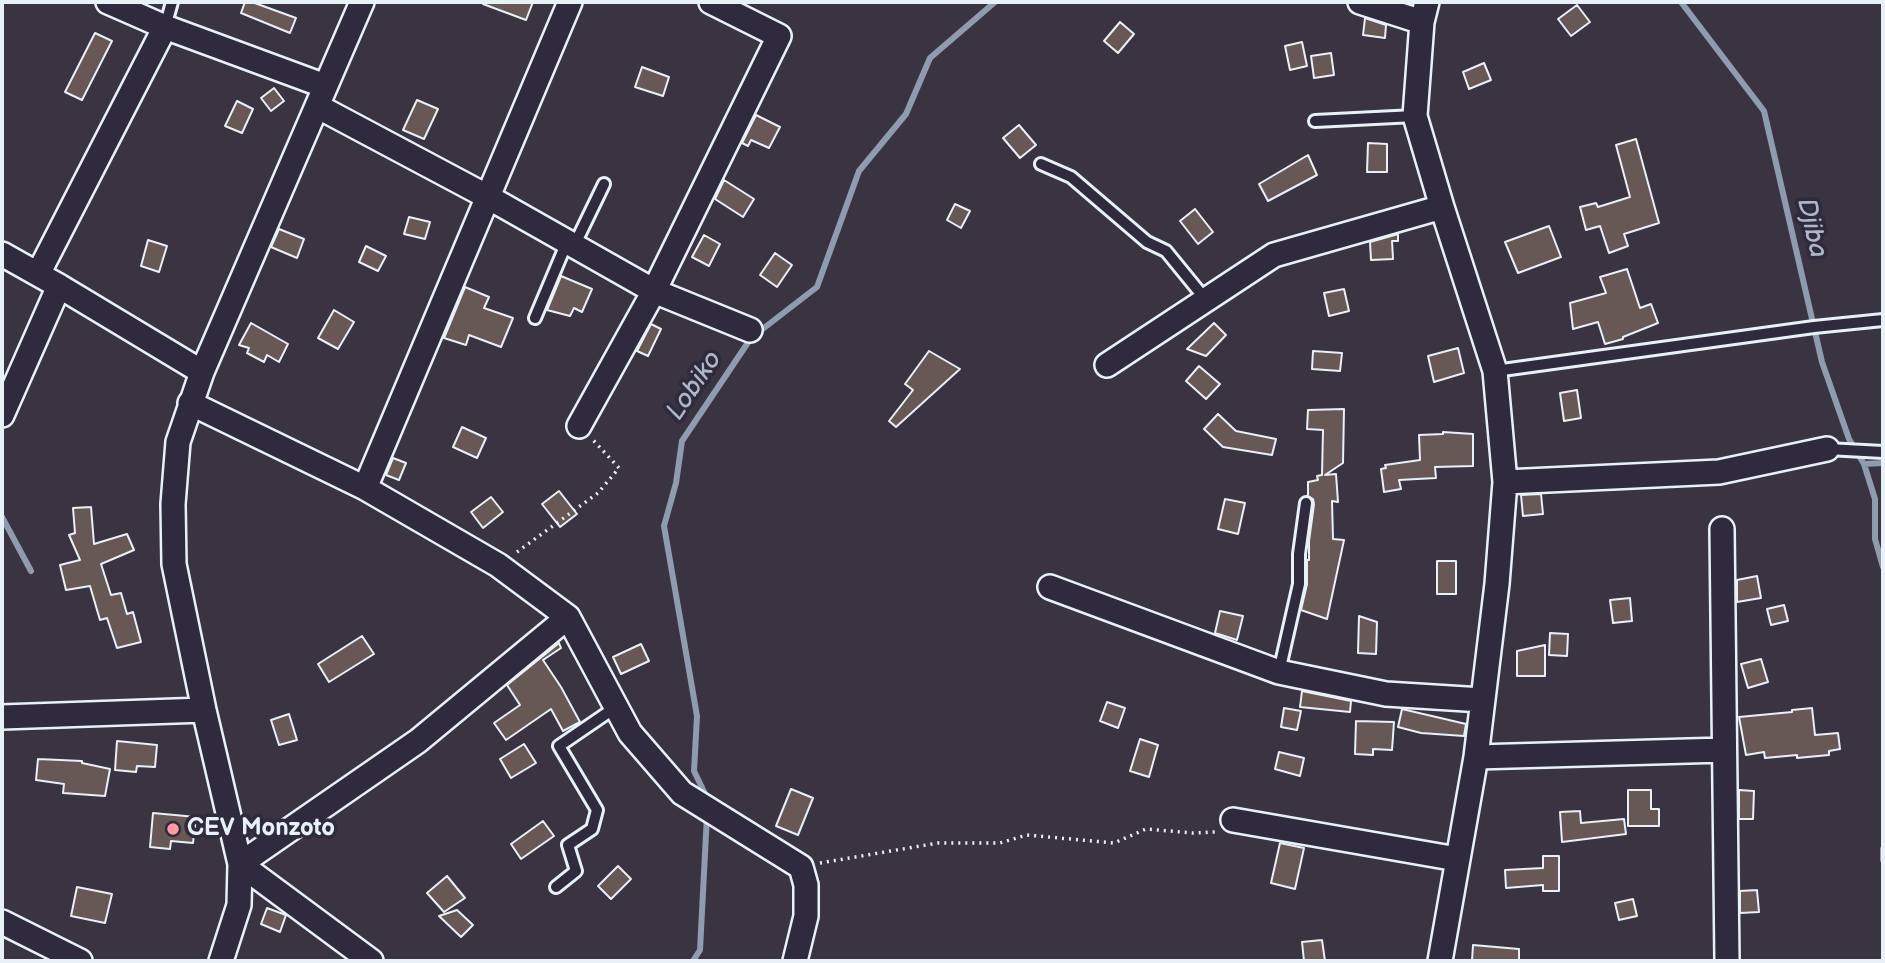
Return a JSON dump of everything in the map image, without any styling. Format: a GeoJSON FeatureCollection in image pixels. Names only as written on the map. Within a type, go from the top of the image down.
{"type":"FeatureCollection","features":[{"type":"Feature","properties":{"kind":"street"},"geometry":{"type":"LineString","coordinates":[[108,2],[321,96],[488,197],[654,291],[750,330]]}},
{"type":"Feature","properties":{"kind":"street"},"geometry":{"type":"LineString","coordinates":[[221,961],[239,905],[240,864],[174,564],[173,503],[177,442],[202,372],[362,2]]}},
{"type":"Feature","properties":{"kind":"street"},"geometry":{"type":"LineString","coordinates":[[365,488],[570,2]]}},
{"type":"Feature","properties":{"kind":"street"},"geometry":{"type":"LineString","coordinates":[[579,426],[654,291],[779,36],[712,2]]}},
{"type":"Feature","properties":{"kind":"street"},"geometry":{"type":"LineString","coordinates":[[1360,2],[1424,12],[1415,116],[1495,371],[1505,482],[1497,584],[1476,757],[1440,961]]}},
{"type":"Feature","properties":{"kind":"street"},"geometry":{"type":"LineString","coordinates":[[38,274],[165,27]]}},
{"type":"Feature","properties":{"kind":"street"},"geometry":{"type":"LineString","coordinates":[[1107,365],[1274,255],[1442,207]]}},
{"type":"Feature","properties":{"kind":"street"},"geometry":{"type":"LineString","coordinates":[[2,254],[202,372]]}},
{"type":"Feature","properties":{"kind":"street"},"geometry":{"type":"LineString","coordinates":[[2,415],[59,286]]}},
{"type":"Feature","properties":{"kind":"street"},"geometry":{"type":"LineString","coordinates":[[190,404],[365,488],[498,565],[568,617],[630,733],[682,793],[801,867],[806,884],[806,916],[795,961]]}},
{"type":"Feature","properties":{"kind":"street"},"geometry":{"type":"LineString","coordinates":[[1505,482],[1719,472],[1827,449]]}},
{"type":"Feature","properties":{"kind":"street"},"geometry":{"type":"LineString","coordinates":[[1722,529],[1727,961]]}},
{"type":"Feature","properties":{"kind":"street"},"geometry":{"type":"LineString","coordinates":[[1049,587],[1279,672],[1386,694],[1482,700]]}},
{"type":"Feature","properties":{"kind":"street"},"geometry":{"type":"LineString","coordinates":[[240,864],[418,741],[568,617]]}},
{"type":"Feature","properties":{"kind":"street"},"geometry":{"type":"LineString","coordinates":[[2,717],[204,710]]}},
{"type":"Feature","properties":{"kind":"street"},"geometry":{"type":"LineString","coordinates":[[1476,757],[1724,750]]}},
{"type":"Feature","properties":{"kind":"street"},"geometry":{"type":"LineString","coordinates":[[1233,820],[1457,859]]}},
{"type":"Feature","properties":{"kind":"street"},"geometry":{"type":"LineString","coordinates":[[240,864],[371,961]]}},
{"type":"Feature","properties":{"kind":"street"},"geometry":{"type":"LineString","coordinates":[[2,922],[80,961]]}},
{"type":"Feature","properties":{"kind":"lane"},"geometry":{"type":"LineString","coordinates":[[165,27],[172,2]]}},
{"type":"Feature","properties":{"kind":"lane"},"geometry":{"type":"LineString","coordinates":[[1315,121],[1415,116]]}},
{"type":"Feature","properties":{"kind":"lane"},"geometry":{"type":"LineString","coordinates":[[1041,164],[1070,177],[1147,242],[1166,251],[1206,300]]}},
{"type":"Feature","properties":{"kind":"lane"},"geometry":{"type":"LineString","coordinates":[[535,318],[570,244],[604,184]]}},
{"type":"Feature","properties":{"kind":"lane"},"geometry":{"type":"LineString","coordinates":[[1495,371],[1883,320]]}},
{"type":"Feature","properties":{"kind":"lane"},"geometry":{"type":"LineString","coordinates":[[1827,449],[1883,452]]}},
{"type":"Feature","properties":{"kind":"lane"},"geometry":{"type":"LineString","coordinates":[[1279,672],[1299,584],[1299,554],[1306,503]]}},
{"type":"Feature","properties":{"kind":"lane"},"geometry":{"type":"LineString","coordinates":[[556,887],[576,871],[568,845],[592,829],[597,810],[559,746],[616,707]]}},
{"type":"Feature","properties":{"kind":"path"},"geometry":{"type":"LineString","coordinates":[[498,565],[598,493],[619,468],[579,426]]}},
{"type":"Feature","properties":{"kind":"path"},"geometry":{"type":"LineString","coordinates":[[801,867],[938,843],[1000,844],[1027,835],[1114,843],[1146,829],[1193,834],[1217,831],[1233,820]]}},
{"type":"Feature","properties":{"kind":"building"},"geometry":{"type":"Polygon","coordinates":[[[245,2],[296,18],[290,33],[241,13],[245,2]]]}},
{"type":"Feature","properties":{"kind":"building"},"geometry":{"type":"Polygon","coordinates":[[[483,2],[533,2],[526,20],[483,2]]]}},
{"type":"Feature","properties":{"kind":"building"},"geometry":{"type":"Polygon","coordinates":[[[1577,5],[1590,22],[1571,36],[1558,19],[1577,5]]]}},
{"type":"Feature","properties":{"kind":"building"},"geometry":{"type":"Polygon","coordinates":[[[1365,18],[1386,25],[1385,38],[1363,35],[1365,18]]]}},
{"type":"Feature","properties":{"kind":"building"},"geometry":{"type":"Polygon","coordinates":[[[1120,22],[1134,34],[1118,53],[1104,41],[1120,22]]]}},
{"type":"Feature","properties":{"kind":"building"},"geometry":{"type":"Polygon","coordinates":[[[95,33],[112,41],[82,100],[65,92],[95,33]]]}},
{"type":"Feature","properties":{"kind":"building"},"geometry":{"type":"Polygon","coordinates":[[[1302,42],[1307,66],[1290,70],[1285,46],[1302,42]]]}},
{"type":"Feature","properties":{"kind":"building"},"geometry":{"type":"Polygon","coordinates":[[[1331,53],[1334,75],[1314,78],[1311,56],[1331,53]]]}},
{"type":"Feature","properties":{"kind":"building"},"geometry":{"type":"Polygon","coordinates":[[[1484,63],[1491,80],[1469,89],[1463,72],[1484,63]]]}},
{"type":"Feature","properties":{"kind":"building"},"geometry":{"type":"Polygon","coordinates":[[[642,67],[669,77],[663,96],[635,87],[642,67]]]}},
{"type":"Feature","properties":{"kind":"building"},"geometry":{"type":"Polygon","coordinates":[[[274,88],[284,101],[271,111],[261,98],[274,88]]]}},
{"type":"Feature","properties":{"kind":"building"},"geometry":{"type":"Polygon","coordinates":[[[417,100],[438,109],[424,139],[403,130],[417,100]]]}},
{"type":"Feature","properties":{"kind":"building"},"geometry":{"type":"Polygon","coordinates":[[[237,101],[253,109],[242,133],[225,126],[237,101]]]}},
{"type":"Feature","properties":{"kind":"building"},"geometry":{"type":"Polygon","coordinates":[[[756,115],[780,127],[769,148],[751,140],[748,146],[742,143],[756,115]]]}},
{"type":"Feature","properties":{"kind":"building"},"geometry":{"type":"Polygon","coordinates":[[[1019,125],[1036,145],[1020,158],[1003,138],[1019,125]]]}},
{"type":"Feature","properties":{"kind":"building"},"geometry":{"type":"Polygon","coordinates":[[[1636,139],[1659,223],[1624,234],[1628,246],[1609,253],[1600,226],[1586,230],[1580,207],[1596,203],[1598,207],[1630,197],[1616,145],[1636,139]]]}},
{"type":"Feature","properties":{"kind":"building"},"geometry":{"type":"Polygon","coordinates":[[[1368,143],[1387,144],[1387,172],[1367,172],[1368,143]]]}},
{"type":"Feature","properties":{"kind":"building"},"geometry":{"type":"Polygon","coordinates":[[[1308,155],[1317,175],[1268,201],[1259,184],[1308,155]]]}},
{"type":"Feature","properties":{"kind":"building"},"geometry":{"type":"Polygon","coordinates":[[[724,180],[754,199],[743,217],[715,199],[724,180]]]}},
{"type":"Feature","properties":{"kind":"building"},"geometry":{"type":"Polygon","coordinates":[[[955,204],[970,211],[961,228],[947,220],[955,204]]]}},
{"type":"Feature","properties":{"kind":"building"},"geometry":{"type":"Polygon","coordinates":[[[1195,209],[1213,232],[1198,244],[1180,221],[1195,209]]]}},
{"type":"Feature","properties":{"kind":"building"},"geometry":{"type":"Polygon","coordinates":[[[409,217],[430,222],[425,239],[404,234],[409,217]]]}},
{"type":"Feature","properties":{"kind":"building"},"geometry":{"type":"Polygon","coordinates":[[[1549,226],[1561,257],[1518,273],[1505,242],[1549,226]]]}},
{"type":"Feature","properties":{"kind":"building"},"geometry":{"type":"Polygon","coordinates":[[[279,229],[304,239],[297,258],[271,247],[279,229]]]}},
{"type":"Feature","properties":{"kind":"building"},"geometry":{"type":"Polygon","coordinates":[[[1398,234],[1398,241],[1392,241],[1393,259],[1371,260],[1370,242],[1398,234]]]}},
{"type":"Feature","properties":{"kind":"building"},"geometry":{"type":"Polygon","coordinates":[[[704,235],[720,244],[709,266],[692,257],[704,235]]]}},
{"type":"Feature","properties":{"kind":"building"},"geometry":{"type":"Polygon","coordinates":[[[148,240],[167,246],[159,272],[141,266],[148,240]]]}},
{"type":"Feature","properties":{"kind":"building"},"geometry":{"type":"Polygon","coordinates":[[[366,246],[386,256],[378,271],[359,262],[366,246]]]}},
{"type":"Feature","properties":{"kind":"building"},"geometry":{"type":"Polygon","coordinates":[[[775,253],[792,265],[777,287],[760,275],[775,253]]]}},
{"type":"Feature","properties":{"kind":"building"},"geometry":{"type":"Polygon","coordinates":[[[1627,269],[1640,308],[1651,304],[1658,323],[1605,344],[1598,322],[1573,329],[1570,303],[1606,293],[1600,277],[1627,269]]]}},
{"type":"Feature","properties":{"kind":"building"},"geometry":{"type":"Polygon","coordinates":[[[561,276],[592,289],[582,312],[574,308],[570,316],[547,310],[561,276]]]}},
{"type":"Feature","properties":{"kind":"building"},"geometry":{"type":"Polygon","coordinates":[[[465,287],[489,297],[484,308],[513,318],[501,347],[469,335],[466,345],[444,338],[465,287]]]}},
{"type":"Feature","properties":{"kind":"building"},"geometry":{"type":"Polygon","coordinates":[[[1344,289],[1349,311],[1329,316],[1324,293],[1344,289]]]}},
{"type":"Feature","properties":{"kind":"building"},"geometry":{"type":"Polygon","coordinates":[[[334,310],[354,322],[338,349],[318,338],[334,310]]]}},
{"type":"Feature","properties":{"kind":"building"},"geometry":{"type":"Polygon","coordinates":[[[251,323],[288,344],[279,362],[267,355],[264,362],[247,353],[249,348],[239,345],[251,323]]]}},
{"type":"Feature","properties":{"kind":"building"},"geometry":{"type":"Polygon","coordinates":[[[1214,323],[1226,335],[1206,356],[1187,349],[1214,323]]]}},
{"type":"Feature","properties":{"kind":"building"},"geometry":{"type":"Polygon","coordinates":[[[651,324],[661,329],[648,356],[637,351],[651,324]]]}},
{"type":"Feature","properties":{"kind":"building"},"geometry":{"type":"Polygon","coordinates":[[[1458,348],[1464,373],[1434,382],[1428,356],[1458,348]]]}},
{"type":"Feature","properties":{"kind":"building"},"geometry":{"type":"Polygon","coordinates":[[[929,351],[960,369],[896,427],[889,421],[913,390],[905,384],[929,351]]]}},
{"type":"Feature","properties":{"kind":"building"},"geometry":{"type":"Polygon","coordinates":[[[1313,351],[1342,353],[1340,371],[1312,369],[1313,351]]]}},
{"type":"Feature","properties":{"kind":"building"},"geometry":{"type":"Polygon","coordinates":[[[1199,366],[1220,384],[1206,399],[1186,381],[1199,366]]]}},
{"type":"Feature","properties":{"kind":"building"},"geometry":{"type":"Polygon","coordinates":[[[1577,390],[1581,418],[1564,421],[1560,393],[1577,390]]]}},
{"type":"Feature","properties":{"kind":"building"},"geometry":{"type":"Polygon","coordinates":[[[1344,409],[1343,463],[1325,475],[1336,474],[1338,502],[1332,501],[1333,539],[1344,540],[1327,619],[1301,610],[1307,584],[1314,504],[1313,499],[1308,496],[1308,482],[1318,480],[1317,476],[1322,475],[1323,430],[1307,429],[1308,410],[1344,409]]]}},
{"type":"Feature","properties":{"kind":"building"},"geometry":{"type":"Polygon","coordinates":[[[1218,414],[1236,431],[1276,439],[1272,455],[1223,447],[1204,429],[1218,414]]]}},
{"type":"Feature","properties":{"kind":"building"},"geometry":{"type":"Polygon","coordinates":[[[462,427],[486,438],[477,458],[453,447],[462,427]]]}},
{"type":"Feature","properties":{"kind":"building"},"geometry":{"type":"Polygon","coordinates":[[[1443,432],[1473,434],[1473,466],[1435,467],[1436,478],[1399,480],[1401,489],[1384,492],[1381,469],[1386,468],[1385,465],[1420,460],[1419,435],[1443,432]]]}},
{"type":"Feature","properties":{"kind":"building"},"geometry":{"type":"Polygon","coordinates":[[[393,458],[406,463],[399,480],[386,475],[393,458]]]}},
{"type":"Feature","properties":{"kind":"building"},"geometry":{"type":"Polygon","coordinates":[[[559,491],[577,514],[560,527],[542,504],[559,491]]]}},
{"type":"Feature","properties":{"kind":"building"},"geometry":{"type":"Polygon","coordinates":[[[1541,494],[1543,514],[1523,516],[1521,495],[1541,494]]]}},
{"type":"Feature","properties":{"kind":"building"},"geometry":{"type":"Polygon","coordinates":[[[491,497],[503,512],[483,528],[471,512],[491,497]]]}},
{"type":"Feature","properties":{"kind":"building"},"geometry":{"type":"Polygon","coordinates":[[[1225,499],[1245,503],[1238,534],[1218,529],[1225,499]]]}},
{"type":"Feature","properties":{"kind":"building"},"geometry":{"type":"Polygon","coordinates":[[[91,507],[94,544],[127,534],[134,550],[101,564],[111,595],[121,593],[127,614],[133,612],[141,642],[117,648],[107,618],[100,620],[90,586],[66,590],[60,565],[80,560],[69,535],[75,533],[73,508],[91,507]]]}},
{"type":"Feature","properties":{"kind":"building"},"geometry":{"type":"Polygon","coordinates":[[[1437,561],[1456,561],[1456,594],[1437,594],[1437,561]]]}},
{"type":"Feature","properties":{"kind":"building"},"geometry":{"type":"Polygon","coordinates":[[[1757,576],[1761,598],[1737,602],[1737,580],[1757,576]]]}},
{"type":"Feature","properties":{"kind":"building"},"geometry":{"type":"Polygon","coordinates":[[[1630,598],[1632,621],[1613,623],[1610,600],[1630,598]]]}},
{"type":"Feature","properties":{"kind":"building"},"geometry":{"type":"Polygon","coordinates":[[[1784,605],[1788,621],[1771,625],[1767,609],[1784,605]]]}},
{"type":"Feature","properties":{"kind":"building"},"geometry":{"type":"Polygon","coordinates":[[[1220,611],[1243,616],[1237,640],[1215,633],[1220,611]]]}},
{"type":"Feature","properties":{"kind":"building"},"geometry":{"type":"Polygon","coordinates":[[[1359,616],[1377,622],[1376,654],[1358,653],[1359,616]]]}},
{"type":"Feature","properties":{"kind":"building"},"geometry":{"type":"Polygon","coordinates":[[[1550,633],[1568,634],[1567,656],[1549,655],[1550,633]]]}},
{"type":"Feature","properties":{"kind":"building"},"geometry":{"type":"Polygon","coordinates":[[[362,636],[374,654],[329,682],[318,664],[362,636]]]}},
{"type":"Feature","properties":{"kind":"building"},"geometry":{"type":"Polygon","coordinates":[[[559,643],[561,648],[543,660],[580,722],[563,731],[551,709],[506,740],[494,723],[520,705],[507,685],[559,643]]]}},
{"type":"Feature","properties":{"kind":"building"},"geometry":{"type":"Polygon","coordinates":[[[641,644],[649,661],[621,674],[613,657],[641,644]]]}},
{"type":"Feature","properties":{"kind":"building"},"geometry":{"type":"Polygon","coordinates":[[[1545,645],[1545,676],[1517,676],[1517,651],[1545,645]]]}},
{"type":"Feature","properties":{"kind":"building"},"geometry":{"type":"Polygon","coordinates":[[[1761,659],[1768,682],[1748,688],[1741,664],[1761,659]]]}},
{"type":"Feature","properties":{"kind":"building"},"geometry":{"type":"Polygon","coordinates":[[[1302,691],[1351,701],[1350,712],[1300,707],[1302,691]]]}},
{"type":"Feature","properties":{"kind":"building"},"geometry":{"type":"Polygon","coordinates":[[[1107,702],[1125,708],[1118,728],[1100,721],[1107,702]]]}},
{"type":"Feature","properties":{"kind":"building"},"geometry":{"type":"Polygon","coordinates":[[[1284,708],[1301,711],[1297,730],[1281,727],[1284,708]]]}},
{"type":"Feature","properties":{"kind":"building"},"geometry":{"type":"Polygon","coordinates":[[[1812,708],[1815,735],[1838,733],[1840,749],[1829,751],[1829,755],[1797,758],[1797,755],[1765,758],[1764,752],[1746,755],[1739,717],[1812,708]]]}},
{"type":"Feature","properties":{"kind":"building"},"geometry":{"type":"Polygon","coordinates":[[[1402,709],[1466,724],[1464,736],[1421,733],[1398,727],[1402,709]]]}},
{"type":"Feature","properties":{"kind":"building"},"geometry":{"type":"Polygon","coordinates":[[[289,714],[297,740],[279,745],[271,720],[289,714]]]}},
{"type":"Feature","properties":{"kind":"building"},"geometry":{"type":"Polygon","coordinates":[[[1356,721],[1394,722],[1392,750],[1373,749],[1373,755],[1355,754],[1356,721]]]}},
{"type":"Feature","properties":{"kind":"building"},"geometry":{"type":"Polygon","coordinates":[[[1140,739],[1158,745],[1149,777],[1130,771],[1140,739]]]}},
{"type":"Feature","properties":{"kind":"building"},"geometry":{"type":"Polygon","coordinates":[[[117,741],[157,745],[155,767],[137,766],[136,772],[115,770],[117,741]]]}},
{"type":"Feature","properties":{"kind":"building"},"geometry":{"type":"Polygon","coordinates":[[[524,744],[536,763],[511,778],[500,759],[524,744]]]}},
{"type":"Feature","properties":{"kind":"building"},"geometry":{"type":"Polygon","coordinates":[[[1279,752],[1304,758],[1300,776],[1275,769],[1279,752]]]}},
{"type":"Feature","properties":{"kind":"building"},"geometry":{"type":"Polygon","coordinates":[[[38,759],[82,761],[110,769],[105,796],[63,793],[64,784],[36,780],[38,759]]]}},
{"type":"Feature","properties":{"kind":"building"},"geometry":{"type":"Polygon","coordinates":[[[791,789],[813,798],[798,835],[776,826],[791,789]]]}},
{"type":"Feature","properties":{"kind":"building"},"geometry":{"type":"Polygon","coordinates":[[[1628,790],[1651,790],[1651,809],[1659,809],[1659,826],[1628,826],[1628,790]]]}},
{"type":"Feature","properties":{"kind":"building"},"geometry":{"type":"Polygon","coordinates":[[[1739,790],[1754,791],[1753,819],[1739,819],[1739,790]]]}},
{"type":"Feature","properties":{"kind":"building"},"geometry":{"type":"Polygon","coordinates":[[[1580,811],[1581,823],[1624,819],[1626,834],[1562,842],[1560,812],[1580,811]]]}},
{"type":"Feature","properties":{"kind":"building","name":"CEV Monzoto"},"geometry":{"type":"Polygon","coordinates":[[[153,813],[196,817],[193,843],[171,841],[170,849],[150,847],[153,813]]]}},
{"type":"Feature","properties":{"kind":"building"},"geometry":{"type":"Polygon","coordinates":[[[543,821],[554,836],[521,859],[511,844],[543,821]]]}},
{"type":"Feature","properties":{"kind":"building"},"geometry":{"type":"Polygon","coordinates":[[[1280,843],[1304,848],[1295,889],[1271,883],[1280,843]]]}},
{"type":"Feature","properties":{"kind":"building"},"geometry":{"type":"Polygon","coordinates":[[[1543,856],[1559,856],[1559,891],[1543,891],[1543,885],[1506,888],[1505,870],[1543,868],[1543,856]]]}},
{"type":"Feature","properties":{"kind":"building"},"geometry":{"type":"Polygon","coordinates":[[[618,866],[631,879],[611,899],[598,886],[618,866]]]}},
{"type":"Feature","properties":{"kind":"building"},"geometry":{"type":"Polygon","coordinates":[[[447,876],[465,898],[444,912],[427,893],[447,876]]]}},
{"type":"Feature","properties":{"kind":"building"},"geometry":{"type":"Polygon","coordinates":[[[77,887],[112,894],[105,923],[71,916],[77,887]]]}},
{"type":"Feature","properties":{"kind":"building"},"geometry":{"type":"Polygon","coordinates":[[[1757,890],[1759,912],[1740,913],[1740,891],[1757,890]]]}},
{"type":"Feature","properties":{"kind":"building"},"geometry":{"type":"Polygon","coordinates":[[[1633,899],[1637,916],[1619,920],[1615,903],[1633,899]]]}},
{"type":"Feature","properties":{"kind":"building"},"geometry":{"type":"Polygon","coordinates":[[[267,908],[286,915],[280,932],[261,924],[267,908]]]}},
{"type":"Feature","properties":{"kind":"building"},"geometry":{"type":"Polygon","coordinates":[[[457,910],[473,925],[461,937],[439,916],[457,910]]]}},
{"type":"Feature","properties":{"kind":"building"},"geometry":{"type":"Polygon","coordinates":[[[1322,940],[1325,961],[1304,961],[1302,942],[1322,940]]]}},
{"type":"Feature","properties":{"kind":"building"},"geometry":{"type":"Polygon","coordinates":[[[1473,945],[1519,949],[1519,961],[1472,961],[1473,945]]]}},
{"type":"Feature","properties":{"kind":"waterway","name":"Lobiko"},"geometry":{"type":"LineString","coordinates":[[708,800],[694,771],[697,716],[664,526],[676,483],[682,441],[751,338],[817,287],[859,171],[906,114],[930,58],[995,2]]}},
{"type":"Feature","properties":{"kind":"waterway","name":"Djiba"},"geometry":{"type":"LineString","coordinates":[[1681,2],[1764,111],[1822,362],[1849,439],[1864,464],[1875,499],[1875,539],[1883,567]]}},
{"type":"Feature","properties":{"kind":"waterway","name":"Djiba"},"geometry":{"type":"LineString","coordinates":[[1864,464],[1883,463]]}},
{"type":"Feature","properties":{"kind":"waterway"},"geometry":{"type":"LineString","coordinates":[[2,517],[31,571]]}},
{"type":"Feature","properties":{"kind":"waterway","name":"Lobiko"},"geometry":{"type":"LineString","coordinates":[[693,961],[700,950],[707,815]]}},
{"type":"Feature","properties":{"kind":"waterway"},"geometry":{"type":"LineString","coordinates":[[1883,849],[1883,860]]}},
{"type":"Feature","properties":{"kind":"place","name":"CEV Monzoto"},"geometry":{"type":"Point","coordinates":[173,829]}}]}
